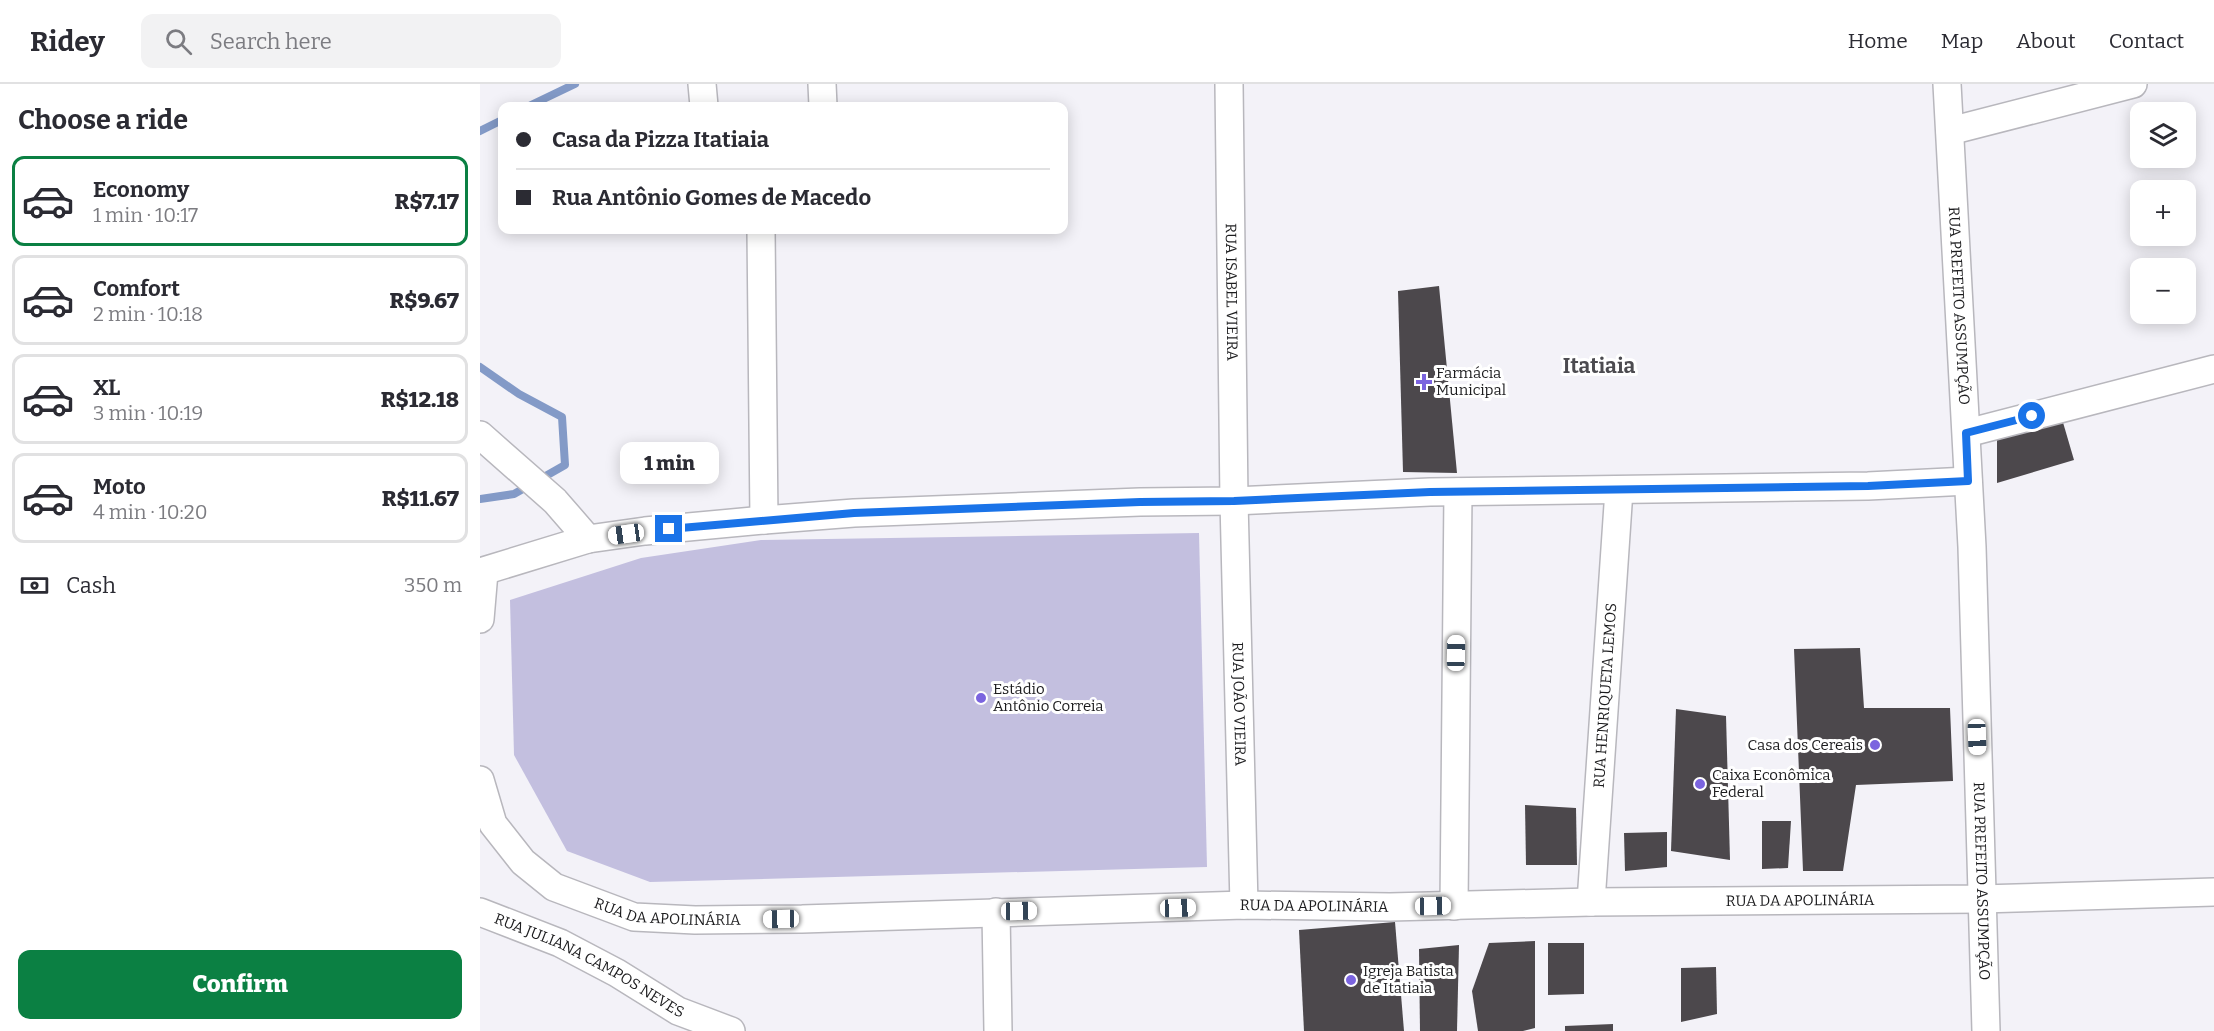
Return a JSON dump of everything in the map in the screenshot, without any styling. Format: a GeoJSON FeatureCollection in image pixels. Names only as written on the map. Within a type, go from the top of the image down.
{"type":"FeatureCollection","features":[{"type":"Feature","properties":{"kind":"street"},"geometry":{"type":"LineString","coordinates":[[702,84],[704,102]]}},
{"type":"Feature","properties":{"kind":"street"},"geometry":{"type":"LineString","coordinates":[[822,84],[823,102]]}},
{"type":"Feature","properties":{"kind":"street","name":"RUA ISABEL VIEIRA"},"geometry":{"type":"LineString","coordinates":[[1229,84],[1234,501]]}},
{"type":"Feature","properties":{"kind":"street","name":"RUA PREFEITO ASSUMPÇÃO"},"geometry":{"type":"LineString","coordinates":[[1947,84],[1972,559],[1986,1031]]}},
{"type":"Feature","properties":{"kind":"street"},"geometry":{"type":"LineString","coordinates":[[1950,131],[2133,84]]}},
{"type":"Feature","properties":{"kind":"street"},"geometry":{"type":"LineString","coordinates":[[761,234],[764,520]]}},
{"type":"Feature","properties":{"kind":"street"},"geometry":{"type":"LineString","coordinates":[[1966,433],[2214,369]]}},
{"type":"Feature","properties":{"kind":"street"},"geometry":{"type":"LineString","coordinates":[[480,435],[555,501],[588,539]]}},
{"type":"Feature","properties":{"kind":"street"},"geometry":{"type":"LineString","coordinates":[[480,619],[482,572],[588,539],[645,531],[854,513],[1140,502],[1234,501],[1458,492],[1868,486],[1968,481]]}},
{"type":"Feature","properties":{"kind":"street","name":"RUA HENRIQUETA LEMOS"},"geometry":{"type":"LineString","coordinates":[[1591,902],[1619,490]]}},
{"type":"Feature","properties":{"kind":"street"},"geometry":{"type":"LineString","coordinates":[[1454,906],[1458,492]]}},
{"type":"Feature","properties":{"kind":"street","name":"RUA JOÃO VIEIRA"},"geometry":{"type":"LineString","coordinates":[[1234,501],[1244,905]]}},
{"type":"Feature","properties":{"kind":"street","name":"RUA DA APOLINÁRIA"},"geometry":{"type":"LineString","coordinates":[[480,780],[493,824],[523,862],[554,887],[634,917],[695,920],[802,919],[1244,905],[1390,907],[1591,902],[1981,899],[2214,892]]}},
{"type":"Feature","properties":{"kind":"street","name":"RUA JULIANA CAMPOS NEVES"},"geometry":{"type":"LineString","coordinates":[[480,912],[560,944],[617,973],[676,1021],[731,1031]]}},
{"type":"Feature","properties":{"kind":"street"},"geometry":{"type":"LineString","coordinates":[[996,912],[998,1031]]}},
{"type":"Feature","properties":{"kind":"shaded area"},"geometry":{"type":"Polygon","coordinates":[[[1199,533],[1207,867],[650,882],[567,851],[514,755],[510,600],[641,558],[761,540],[1199,533]]]}},
{"type":"Feature","properties":{"kind":"building","name":"Farmácia Municipal"},"geometry":{"type":"Polygon","coordinates":[[[1439,286],[1457,473],[1403,472],[1398,291],[1439,286]]]}},
{"type":"Feature","properties":{"kind":"building"},"geometry":{"type":"Polygon","coordinates":[[[2062,419],[2074,460],[1997,483],[1997,434],[2062,419]]]}},
{"type":"Feature","properties":{"kind":"building","name":"Casa dos Cereais"},"geometry":{"type":"Polygon","coordinates":[[[1860,648],[1864,708],[1950,708],[1953,781],[1856,785],[1843,871],[1803,871],[1794,649],[1860,648]]]}},
{"type":"Feature","properties":{"kind":"building","name":"Caixa Econômica Federal"},"geometry":{"type":"Polygon","coordinates":[[[1676,709],[1726,716],[1730,860],[1671,851],[1676,709]]]}},
{"type":"Feature","properties":{"kind":"building"},"geometry":{"type":"Polygon","coordinates":[[[1525,805],[1576,808],[1577,865],[1526,865],[1525,805]]]}},
{"type":"Feature","properties":{"kind":"building"},"geometry":{"type":"Polygon","coordinates":[[[1762,821],[1791,821],[1788,868],[1762,869],[1762,821]]]}},
{"type":"Feature","properties":{"kind":"building"},"geometry":{"type":"Polygon","coordinates":[[[1667,832],[1667,867],[1625,871],[1624,833],[1667,832]]]}},
{"type":"Feature","properties":{"kind":"building","name":"Igreja Batista de Itatiaia"},"geometry":{"type":"Polygon","coordinates":[[[1395,922],[1404,1031],[1304,1031],[1299,930],[1395,922]]]}},
{"type":"Feature","properties":{"kind":"building"},"geometry":{"type":"Polygon","coordinates":[[[1535,941],[1535,1028],[1523,1031],[1478,1031],[1472,991],[1489,943],[1535,941]]]}},
{"type":"Feature","properties":{"kind":"building"},"geometry":{"type":"Polygon","coordinates":[[[1548,943],[1584,943],[1584,994],[1548,995],[1548,943]]]}},
{"type":"Feature","properties":{"kind":"building"},"geometry":{"type":"Polygon","coordinates":[[[1459,945],[1457,1031],[1420,1031],[1419,949],[1459,945]]]}},
{"type":"Feature","properties":{"kind":"building"},"geometry":{"type":"Polygon","coordinates":[[[1716,967],[1717,1014],[1681,1022],[1681,968],[1716,967]]]}},
{"type":"Feature","properties":{"kind":"building"},"geometry":{"type":"Polygon","coordinates":[[[1613,1024],[1613,1031],[1565,1031],[1565,1026],[1613,1024]]]}},
{"type":"Feature","properties":{"kind":"waterway"},"geometry":{"type":"LineString","coordinates":[[537,102],[575,84]]}},
{"type":"Feature","properties":{"kind":"waterway"},"geometry":{"type":"LineString","coordinates":[[480,131],[498,122]]}},
{"type":"Feature","properties":{"kind":"waterway"},"geometry":{"type":"LineString","coordinates":[[480,367],[519,394],[562,417],[565,465],[514,494],[480,499]]}},
{"type":"Feature","properties":{"kind":"place","name":"Farmácia Municipal"},"geometry":{"type":"Point","coordinates":[1424,382]}},
{"type":"Feature","properties":{"kind":"place","name":"Estádio Antônio Correia"},"geometry":{"type":"Point","coordinates":[981,698]}},
{"type":"Feature","properties":{"kind":"place","name":"Casa dos Cereais"},"geometry":{"type":"Point","coordinates":[1875,745]}},
{"type":"Feature","properties":{"kind":"place","name":"Caixa Econômica Federal"},"geometry":{"type":"Point","coordinates":[1700,784]}},
{"type":"Feature","properties":{"kind":"place","name":"Igreja Batista de Itatiaia"},"geometry":{"type":"Point","coordinates":[1351,980]}},
{"type":"Feature","properties":{"kind":"district","name":"Itatiaia"},"geometry":{"type":"Point","coordinates":[1599,366]}},
{"type":"Feature","properties":{"kind":"route"},"geometry":{"type":"LineString","coordinates":[[669,529],[854,513],[1140,502],[1234,501],[1430,492],[1868,486],[1968,481],[1966,433],[2032,416]]}}]}
